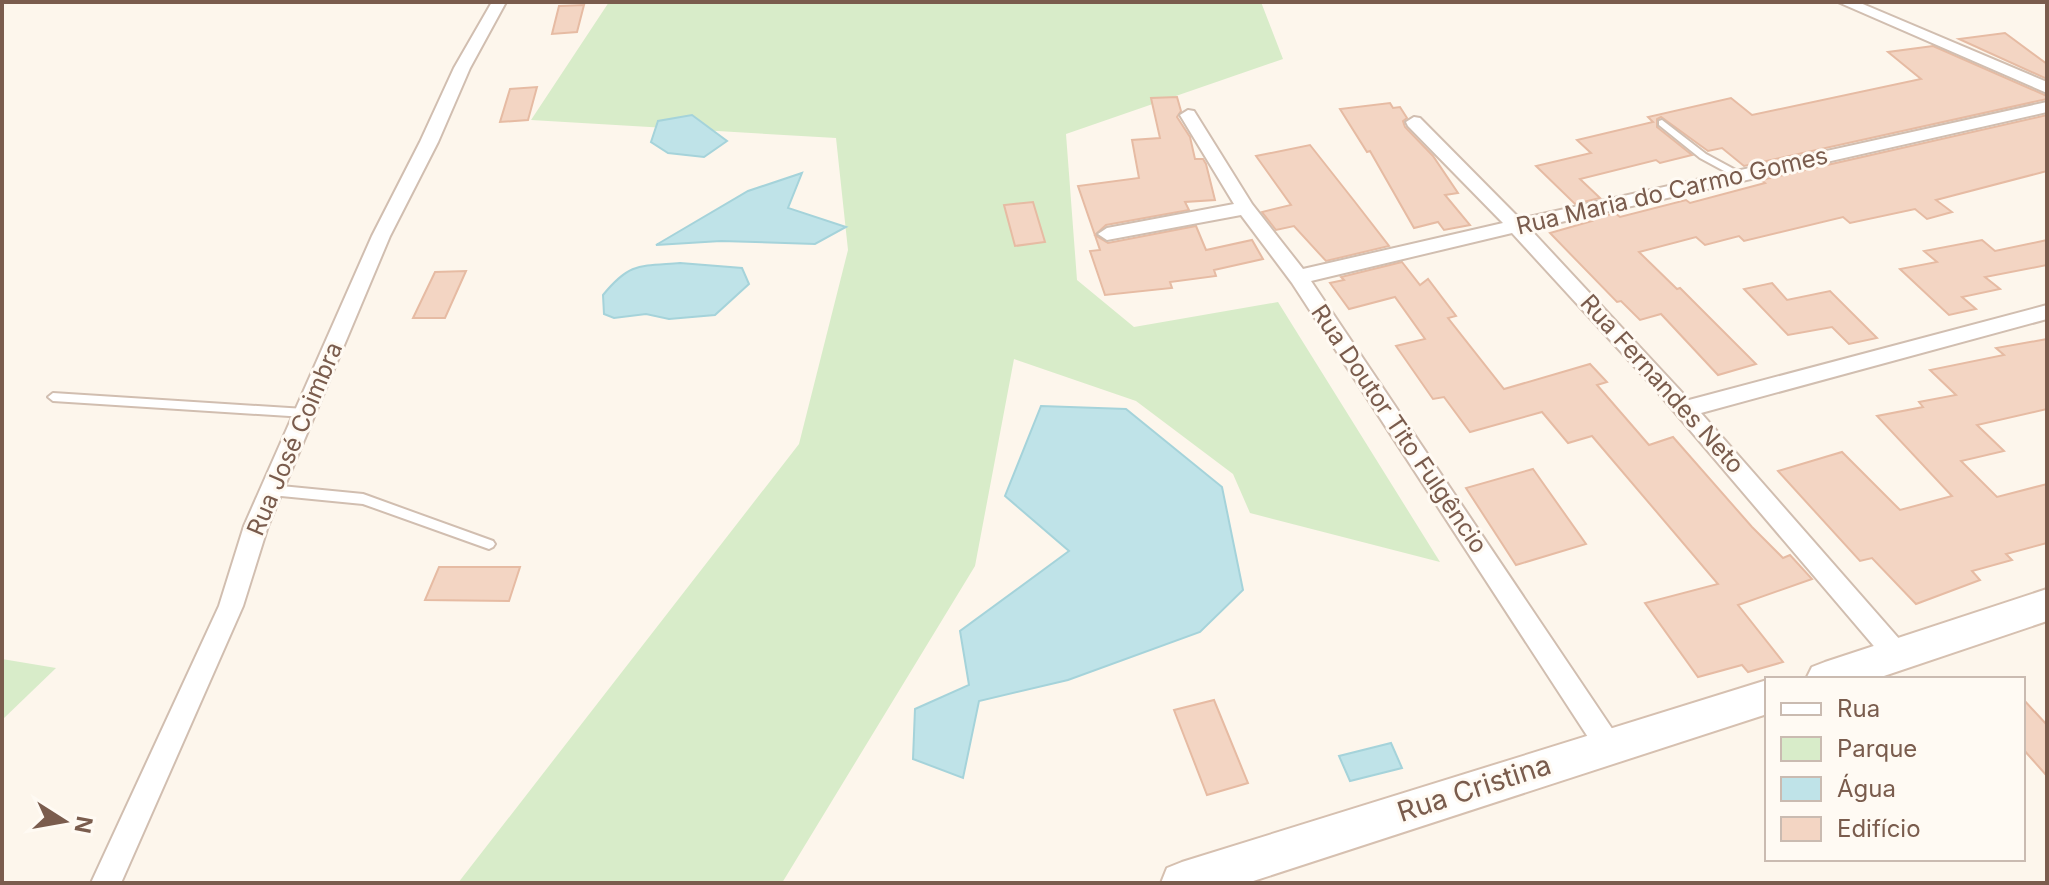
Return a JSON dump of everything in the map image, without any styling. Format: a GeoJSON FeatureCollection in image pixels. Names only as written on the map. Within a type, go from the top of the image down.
{"type":"FeatureCollection","features":[{"type":"Feature","properties":{"kind":"main road"},"geometry":{"type":"LineString","coordinates":[[1832,677],[2047,605]]}},
{"type":"Feature","properties":{"kind":"main road","name":"Rua Cristina"},"geometry":{"type":"LineString","coordinates":[[1182,883],[1608,745],[1765,698]]}},
{"type":"Feature","properties":{"kind":"street","name":"Rua José Coimbra"},"geometry":{"type":"LineString","coordinates":[[106,883],[209,657],[271,490],[381,236],[429,142],[462,68],[499,2]]}},
{"type":"Feature","properties":{"kind":"street"},"geometry":{"type":"LineString","coordinates":[[1845,2],[2047,88]]}},
{"type":"Feature","properties":{"kind":"street","name":"Rua Maria do Carmo Gomes"},"geometry":{"type":"LineString","coordinates":[[1299,278],[1319,270],[2047,107]]}},
{"type":"Feature","properties":{"kind":"street","name":"Rua Doutor Tito Fulgêncio"},"geometry":{"type":"LineString","coordinates":[[1188,115],[1245,208],[1299,278],[1608,745]]}},
{"type":"Feature","properties":{"kind":"street","name":"Rua Fernandes Neto"},"geometry":{"type":"LineString","coordinates":[[1414,122],[1519,226],[1687,409],[1899,657]]}},
{"type":"Feature","properties":{"kind":"street"},"geometry":{"type":"LineString","coordinates":[[1107,234],[1245,208]]}},
{"type":"Feature","properties":{"kind":"street"},"geometry":{"type":"LineString","coordinates":[[1687,409],[2047,312]]}},
{"type":"Feature","properties":{"kind":"lane"},"geometry":{"type":"LineString","coordinates":[[1662,123],[1703,156],[1740,176]]}},
{"type":"Feature","properties":{"kind":"lane"},"geometry":{"type":"LineString","coordinates":[[53,397],[305,413]]}},
{"type":"Feature","properties":{"kind":"lane"},"geometry":{"type":"LineString","coordinates":[[271,490],[363,499],[489,544]]}},
{"type":"Feature","properties":{"kind":"green space"},"geometry":{"type":"Polygon","coordinates":[[[609,2],[1261,2],[1283,59],[1066,134],[1077,280],[1134,327],[1278,302],[1440,562],[1250,513],[1233,474],[1136,401],[1014,359],[975,566],[782,883],[458,883],[799,444],[848,250],[836,138],[531,120],[609,2]]]}},
{"type":"Feature","properties":{"kind":"green space"},"geometry":{"type":"Polygon","coordinates":[[[2,659],[56,668],[2,720],[2,659]]]}},
{"type":"Feature","properties":{"kind":"water"},"geometry":{"type":"Polygon","coordinates":[[[692,115],[727,141],[704,157],[668,153],[651,142],[658,121],[692,115]]]}},
{"type":"Feature","properties":{"kind":"water"},"geometry":{"type":"Polygon","coordinates":[[[802,173],[788,208],[846,227],[815,244],[721,241],[656,245],[748,191],[802,173]]]}},
{"type":"Feature","properties":{"kind":"water"},"geometry":{"type":"Polygon","coordinates":[[[680,263],[742,268],[749,284],[715,315],[669,319],[646,314],[614,318],[604,314],[603,295],[621,276],[645,266],[680,263]]]}},
{"type":"Feature","properties":{"kind":"water"},"geometry":{"type":"Polygon","coordinates":[[[1041,406],[1126,409],[1222,487],[1243,590],[1200,632],[1068,680],[979,701],[963,778],[913,759],[915,709],[969,685],[960,631],[1069,551],[1005,496],[1041,406]]]}},
{"type":"Feature","properties":{"kind":"water"},"geometry":{"type":"Polygon","coordinates":[[[1391,743],[1402,768],[1350,781],[1339,756],[1391,743]]]}},
{"type":"Feature","properties":{"kind":"building"},"geometry":{"type":"Polygon","coordinates":[[[584,5],[577,32],[552,34],[559,6],[584,5]]]}},
{"type":"Feature","properties":{"kind":"building"},"geometry":{"type":"Polygon","coordinates":[[[2005,33],[2047,64],[2047,79],[1959,39],[2005,33]]]}},
{"type":"Feature","properties":{"kind":"building"},"geometry":{"type":"Polygon","coordinates":[[[1933,46],[2047,96],[2047,99],[1744,166],[1722,148],[1708,151],[1661,117],[1657,119],[1657,127],[1692,155],[1660,163],[1656,160],[1580,179],[1600,198],[1575,204],[1536,166],[1591,153],[1577,140],[1653,122],[1648,117],[1731,98],[1752,115],[1921,79],[1888,52],[1933,46]]]}},
{"type":"Feature","properties":{"kind":"building"},"geometry":{"type":"Polygon","coordinates":[[[537,87],[528,120],[500,122],[510,89],[537,87]]]}},
{"type":"Feature","properties":{"kind":"building"},"geometry":{"type":"Polygon","coordinates":[[[1177,97],[1181,111],[1177,117],[1190,137],[1195,159],[1203,159],[1206,164],[1215,200],[1185,202],[1189,210],[1106,225],[1095,235],[1108,243],[1196,226],[1206,250],[1252,240],[1263,259],[1214,270],[1216,276],[1170,282],[1172,288],[1105,295],[1090,251],[1100,250],[1078,186],[1139,178],[1132,140],[1160,138],[1151,98],[1177,97]]]}},
{"type":"Feature","properties":{"kind":"building"},"geometry":{"type":"Polygon","coordinates":[[[1390,103],[1393,108],[1400,107],[1407,118],[1403,121],[1405,127],[1433,156],[1458,193],[1445,195],[1470,225],[1444,230],[1438,222],[1414,228],[1370,151],[1367,152],[1340,109],[1390,103]]]}},
{"type":"Feature","properties":{"kind":"building"},"geometry":{"type":"Polygon","coordinates":[[[2047,115],[2047,171],[1936,200],[1952,212],[1927,219],[1915,209],[1850,223],[1843,217],[1744,241],[1739,236],[1705,245],[1696,237],[1639,252],[1756,364],[1718,375],[1661,314],[1640,320],[1621,301],[1617,302],[1550,233],[1615,213],[1620,217],[1686,200],[1690,203],[1765,183],[1761,180],[2047,115]]]}},
{"type":"Feature","properties":{"kind":"building"},"geometry":{"type":"Polygon","coordinates":[[[1310,145],[1389,246],[1326,261],[1294,226],[1276,230],[1262,212],[1291,205],[1256,156],[1310,145]]]}},
{"type":"Feature","properties":{"kind":"building"},"geometry":{"type":"Polygon","coordinates":[[[1033,202],[1045,242],[1015,246],[1004,205],[1033,202]]]}},
{"type":"Feature","properties":{"kind":"building"},"geometry":{"type":"Polygon","coordinates":[[[1982,240],[1995,251],[2047,240],[2047,265],[1985,277],[2000,289],[1962,297],[1976,309],[1949,315],[1900,269],[1937,262],[1924,251],[1982,240]]]}},
{"type":"Feature","properties":{"kind":"building"},"geometry":{"type":"Polygon","coordinates":[[[1402,262],[1420,285],[1428,279],[1456,316],[1448,318],[1504,389],[1590,364],[1607,382],[1597,385],[1649,445],[1673,437],[1752,527],[1783,558],[1790,555],[1812,579],[1738,605],[1783,662],[1748,672],[1742,665],[1698,677],[1645,603],[1718,584],[1592,436],[1568,443],[1542,412],[1470,432],[1444,397],[1433,399],[1396,346],[1425,339],[1395,297],[1349,309],[1330,283],[1344,280],[1341,277],[1402,262]]]}},
{"type":"Feature","properties":{"kind":"building"},"geometry":{"type":"Polygon","coordinates":[[[466,271],[445,318],[413,318],[435,272],[466,271]]]}},
{"type":"Feature","properties":{"kind":"building"},"geometry":{"type":"Polygon","coordinates":[[[1772,283],[1787,300],[1830,291],[1877,338],[1849,344],[1832,327],[1788,335],[1744,289],[1772,283]]]}},
{"type":"Feature","properties":{"kind":"building"},"geometry":{"type":"Polygon","coordinates":[[[2047,339],[2047,409],[1977,425],[2004,451],[1961,461],[1997,497],[2047,484],[2047,543],[2006,554],[2012,560],[1972,571],[1980,580],[1916,604],[1872,558],[1860,561],[1778,471],[1842,452],[1900,510],[1952,496],[1877,416],[1923,407],[1919,402],[1956,395],[1930,370],[2004,355],[1996,348],[2047,339]]]}},
{"type":"Feature","properties":{"kind":"building"},"geometry":{"type":"Polygon","coordinates":[[[1533,469],[1586,544],[1516,565],[1466,488],[1533,469]]]}},
{"type":"Feature","properties":{"kind":"building"},"geometry":{"type":"Polygon","coordinates":[[[439,567],[520,567],[509,601],[425,600],[439,567]]]}},
{"type":"Feature","properties":{"kind":"building"},"geometry":{"type":"Polygon","coordinates":[[[1214,700],[1248,783],[1207,795],[1174,710],[1214,700]]]}},
{"type":"Feature","properties":{"kind":"building"},"geometry":{"type":"Polygon","coordinates":[[[2025,701],[2047,725],[2047,776],[2025,751],[2025,701]]]}}]}
